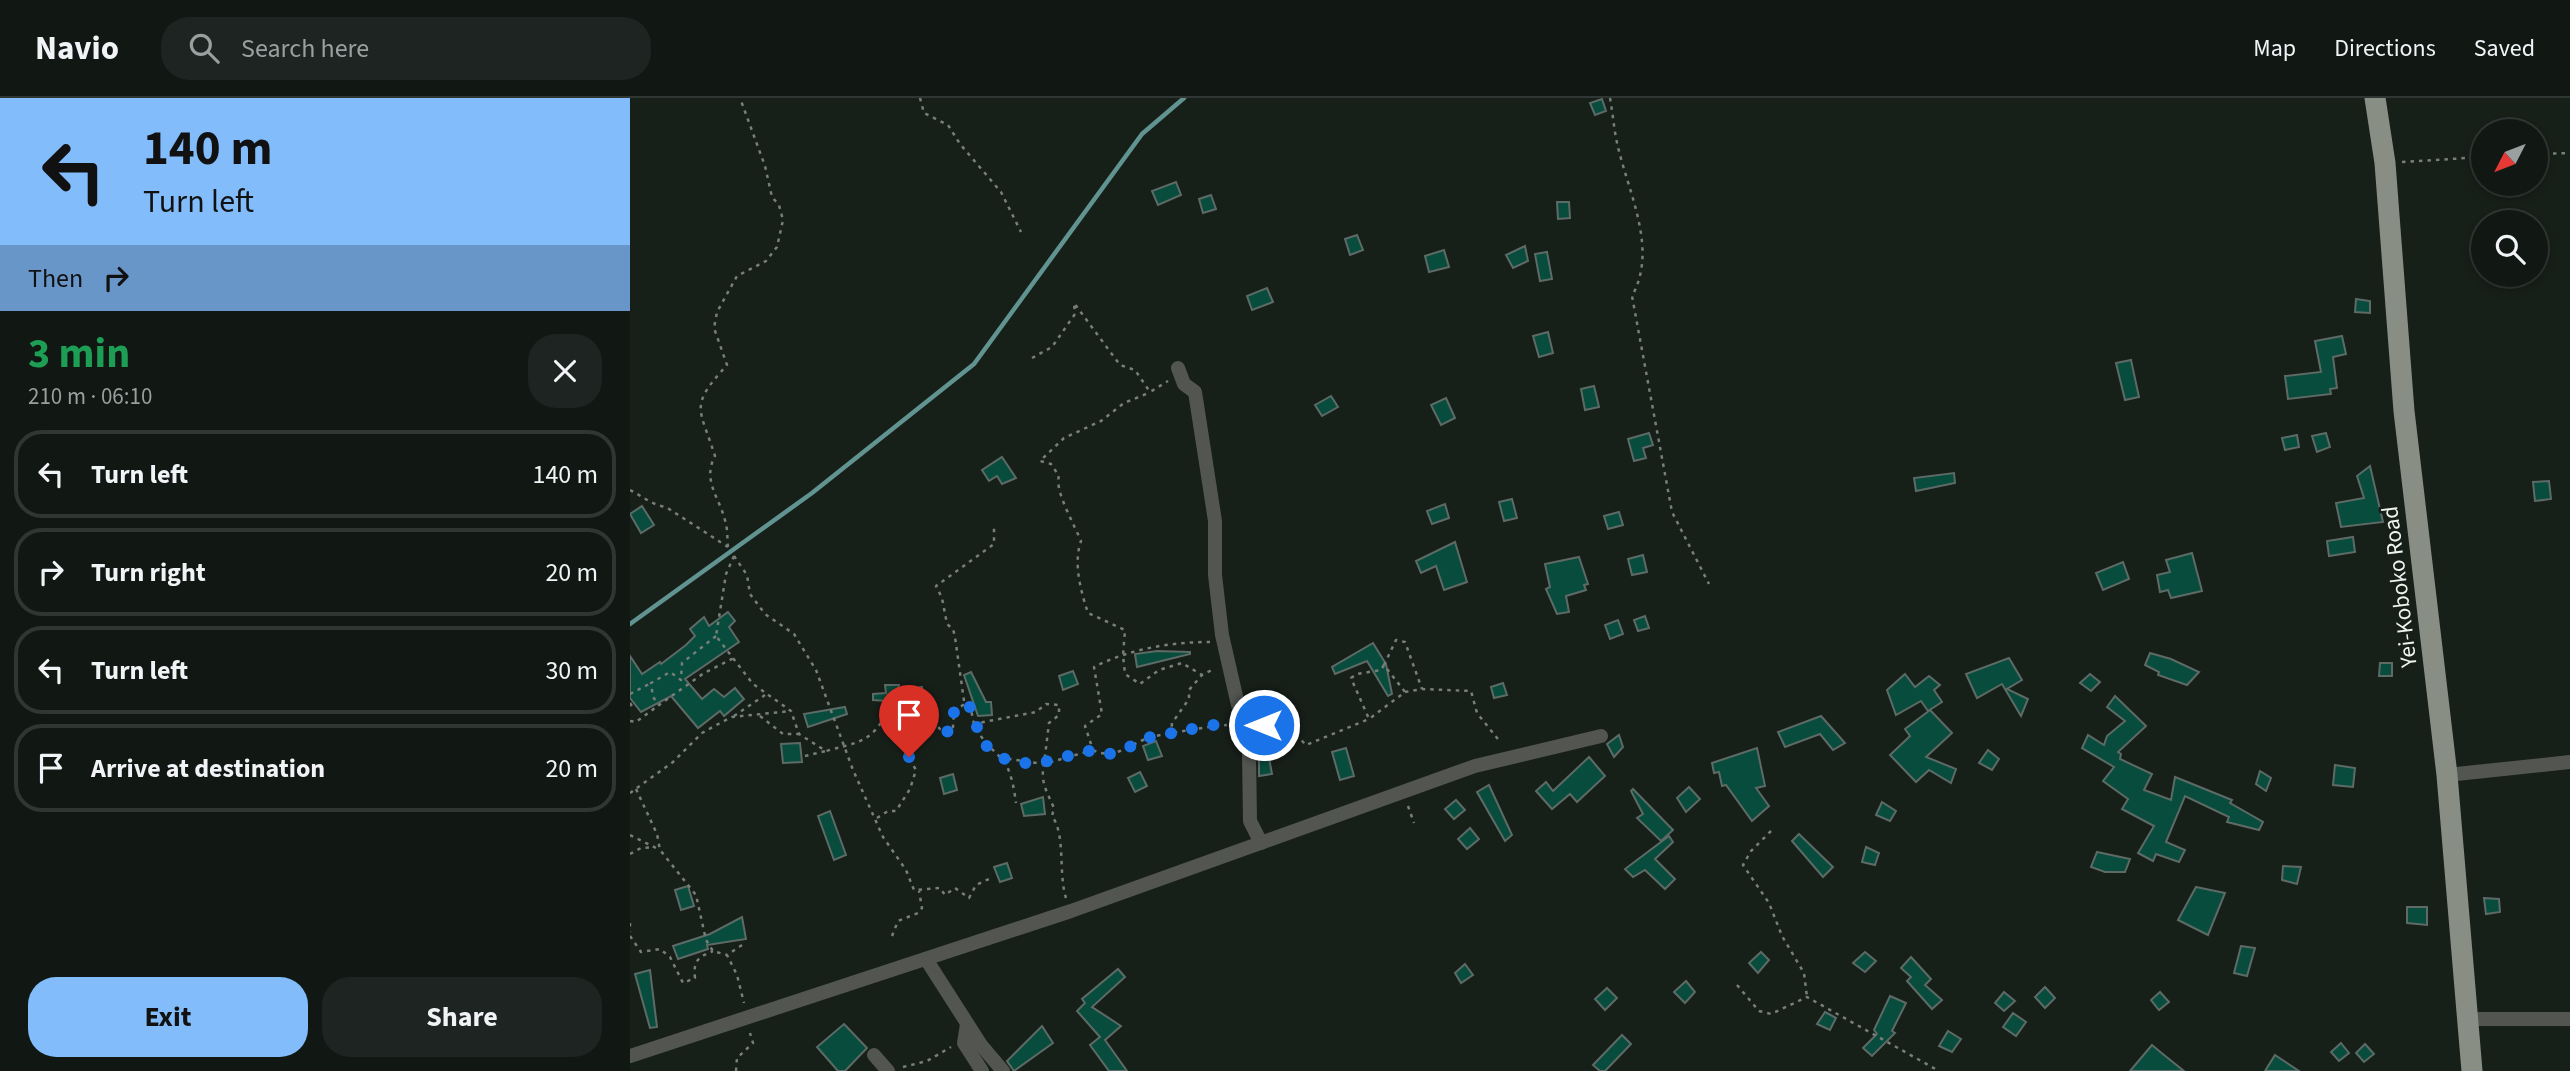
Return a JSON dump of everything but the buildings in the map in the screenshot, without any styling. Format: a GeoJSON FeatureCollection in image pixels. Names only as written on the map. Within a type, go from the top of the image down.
{"type":"FeatureCollection","features":[{"type":"Feature","properties":{"kind":"main road","name":"Yei-Koboko Road"},"geometry":{"type":"LineString","coordinates":[[2375,98],[2385,163],[2404,411],[2447,775],[2472,1071]]}},
{"type":"Feature","properties":{"kind":"street"},"geometry":{"type":"LineString","coordinates":[[1178,368],[1184,384],[1195,392],[1215,521],[1215,575],[1225,648],[1243,727],[1251,783],[1250,821],[1261,843]]}},
{"type":"Feature","properties":{"kind":"street"},"geometry":{"type":"LineString","coordinates":[[630,1056],[1071,911],[1475,766],[1601,736]]}},
{"type":"Feature","properties":{"kind":"street"},"geometry":{"type":"LineString","coordinates":[[2447,775],[2570,762]]}},
{"type":"Feature","properties":{"kind":"street"},"geometry":{"type":"LineString","coordinates":[[926,959],[967,1024],[1003,1071]]}},
{"type":"Feature","properties":{"kind":"street"},"geometry":{"type":"LineString","coordinates":[[2467,1019],[2570,1020]]}},
{"type":"Feature","properties":{"kind":"street"},"geometry":{"type":"LineString","coordinates":[[967,1024],[964,1043],[982,1071]]}},
{"type":"Feature","properties":{"kind":"street"},"geometry":{"type":"LineString","coordinates":[[874,1055],[891,1070]]}},
{"type":"Feature","properties":{"kind":"path"},"geometry":{"type":"LineString","coordinates":[[630,491],[640,493],[654,505],[666,507],[728,547],[726,523],[709,478],[709,468],[715,456],[699,409],[703,392],[727,365],[714,328],[717,312],[737,276],[766,261],[777,247],[783,220],[779,205],[772,197],[765,166],[740,98]]}},
{"type":"Feature","properties":{"kind":"path"},"geometry":{"type":"LineString","coordinates":[[920,98],[924,113],[948,125],[960,144],[1001,192],[1021,232]]}},
{"type":"Feature","properties":{"kind":"path"},"geometry":{"type":"LineString","coordinates":[[1610,98],[1618,146],[1640,219],[1642,278],[1632,296],[1672,512],[1709,584]]}},
{"type":"Feature","properties":{"kind":"path"},"geometry":{"type":"LineString","coordinates":[[2548,154],[2570,153]]}},
{"type":"Feature","properties":{"kind":"path"},"geometry":{"type":"LineString","coordinates":[[2385,163],[2471,158]]}},
{"type":"Feature","properties":{"kind":"path"},"geometry":{"type":"LineString","coordinates":[[1032,358],[1052,346],[1075,314],[1074,303],[1120,365],[1135,370],[1150,392],[1168,380]]}},
{"type":"Feature","properties":{"kind":"path"},"geometry":{"type":"LineString","coordinates":[[1146,394],[1124,403],[1101,421],[1064,438],[1040,461],[1051,464],[1059,476],[1057,481],[1061,494],[1081,541],[1077,550],[1080,587],[1088,613],[1125,629],[1122,655],[1125,674],[1140,684],[1159,670],[1182,663],[1202,675]]}},
{"type":"Feature","properties":{"kind":"path"},"geometry":{"type":"LineString","coordinates":[[964,701],[965,685],[955,636],[953,629],[947,624],[942,597],[936,586],[994,544],[994,526]]}},
{"type":"Feature","properties":{"kind":"path"},"geometry":{"type":"LineString","coordinates":[[630,694],[670,672],[681,680],[682,663],[716,636],[726,573],[734,556],[747,575],[750,594],[765,614],[794,634],[816,670],[853,770],[914,890],[940,888],[944,895],[955,888],[969,898],[976,885],[991,878]]}},
{"type":"Feature","properties":{"kind":"path"},"geometry":{"type":"LineString","coordinates":[[716,636],[743,673],[765,695],[791,710],[799,734]]}},
{"type":"Feature","properties":{"kind":"path"},"geometry":{"type":"LineString","coordinates":[[1369,719],[1351,678],[1357,674],[1381,670],[1396,640],[1405,642],[1422,689]]}},
{"type":"Feature","properties":{"kind":"path"},"geometry":{"type":"LineString","coordinates":[[1093,750],[1085,726],[1102,714],[1094,667],[1122,655],[1184,641],[1225,648],[1213,669],[1202,675],[1189,690],[1189,699],[1172,723],[1171,735]]}},
{"type":"Feature","properties":{"kind":"path"},"geometry":{"type":"LineString","coordinates":[[630,721],[636,722],[704,673],[734,658]]}},
{"type":"Feature","properties":{"kind":"path"},"geometry":{"type":"LineString","coordinates":[[1384,665],[1405,692]]}},
{"type":"Feature","properties":{"kind":"path"},"geometry":{"type":"LineString","coordinates":[[651,683],[653,697],[659,705]]}},
{"type":"Feature","properties":{"kind":"path"},"geometry":{"type":"LineString","coordinates":[[894,715],[906,711],[925,713],[947,732],[953,727],[954,711],[967,703],[972,709],[973,724],[987,747],[1002,758],[1044,764],[1093,750],[1110,754],[1138,746],[1152,737],[1213,726],[1288,726],[1306,745],[1369,719],[1405,692],[1422,689],[1471,691],[1477,713],[1502,742],[1497,746]]}},
{"type":"Feature","properties":{"kind":"path"},"geometry":{"type":"LineString","coordinates":[[630,793],[673,762],[702,733],[765,695]]}},
{"type":"Feature","properties":{"kind":"path"},"geometry":{"type":"LineString","coordinates":[[630,702],[633,709]]}},
{"type":"Feature","properties":{"kind":"path"},"geometry":{"type":"LineString","coordinates":[[973,724],[1036,712],[1046,704],[1059,705],[1059,715],[1049,723],[1043,784],[1055,808],[1052,816],[1059,826],[1062,881],[1071,911]]}},
{"type":"Feature","properties":{"kind":"path"},"geometry":{"type":"LineString","coordinates":[[890,724],[895,706]]}},
{"type":"Feature","properties":{"kind":"path"},"geometry":{"type":"LineString","coordinates":[[732,717],[791,710]]}},
{"type":"Feature","properties":{"kind":"path"},"geometry":{"type":"LineString","coordinates":[[759,714],[783,734],[799,734],[826,751]]}},
{"type":"Feature","properties":{"kind":"path"},"geometry":{"type":"LineString","coordinates":[[805,756],[869,739],[882,721],[890,724],[916,770],[910,789],[896,811],[888,811],[876,818]]}},
{"type":"Feature","properties":{"kind":"path"},"geometry":{"type":"LineString","coordinates":[[1002,758],[1016,803]]}},
{"type":"Feature","properties":{"kind":"path"},"geometry":{"type":"LineString","coordinates":[[636,789],[657,834],[660,850]]}},
{"type":"Feature","properties":{"kind":"path"},"geometry":{"type":"LineString","coordinates":[[1400,795],[1412,811],[1414,823]]}},
{"type":"Feature","properties":{"kind":"path"},"geometry":{"type":"LineString","coordinates":[[1770,831],[1751,851],[1743,865],[1769,904],[1782,936],[1804,973],[1807,997]]}},
{"type":"Feature","properties":{"kind":"path"},"geometry":{"type":"LineString","coordinates":[[630,835],[660,850],[696,895],[706,940],[713,951]]}},
{"type":"Feature","properties":{"kind":"path"},"geometry":{"type":"LineString","coordinates":[[630,853],[649,846],[660,850]]}},
{"type":"Feature","properties":{"kind":"path"},"geometry":{"type":"LineString","coordinates":[[892,936],[898,922],[918,913],[922,908],[919,891]]}},
{"type":"Feature","properties":{"kind":"path"},"geometry":{"type":"LineString","coordinates":[[630,923],[630,934],[641,952],[660,949],[670,957],[683,984],[695,978],[694,965],[699,957],[713,951],[727,955],[742,945]]}},
{"type":"Feature","properties":{"kind":"path"},"geometry":{"type":"LineString","coordinates":[[727,955],[744,994],[745,1020],[753,1043],[737,1058],[736,1071]]}},
{"type":"Feature","properties":{"kind":"path"},"geometry":{"type":"LineString","coordinates":[[1737,985],[1759,1011],[1771,1014],[1807,997]]}},
{"type":"Feature","properties":{"kind":"path"},"geometry":{"type":"LineString","coordinates":[[1807,997],[1939,1071]]}},
{"type":"Feature","properties":{"kind":"path"},"geometry":{"type":"LineString","coordinates":[[891,1070],[927,1061],[951,1047],[967,1024]]}},
{"type":"Feature","properties":{"kind":"waterway"},"geometry":{"type":"LineString","coordinates":[[630,624],[812,493],[974,364],[1142,134],[1184,98]]}},
{"type":"Feature","properties":{"kind":"route"},"geometry":{"type":"LineString","coordinates":[[909,757],[890,724],[894,722],[894,715],[906,711],[925,713],[940,729],[947,732],[953,727],[954,711],[961,704],[967,703],[972,709],[973,724],[987,747],[1002,758],[1044,764],[1093,750],[1100,754],[1110,754],[1138,746],[1152,737],[1184,731],[1238,724],[1252,728],[1264,725]]}}]}
